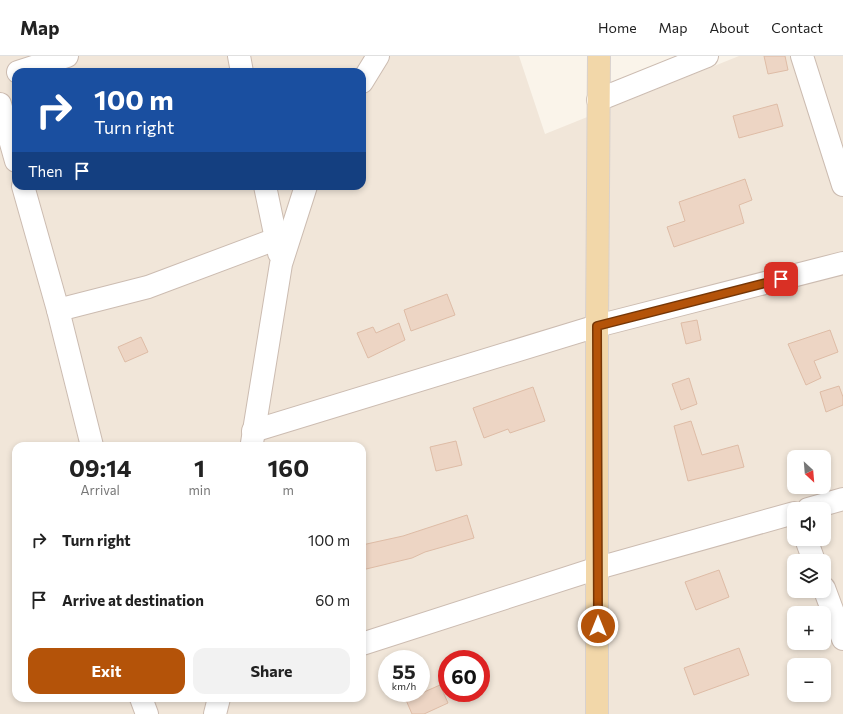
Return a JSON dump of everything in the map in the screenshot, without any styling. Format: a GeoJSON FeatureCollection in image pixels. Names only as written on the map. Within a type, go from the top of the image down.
{"type":"FeatureCollection","features":[{"type":"Feature","properties":{"kind":"main road"},"geometry":{"type":"LineString","coordinates":[[597,714],[599,56]]}},
{"type":"Feature","properties":{"kind":"street"},"geometry":{"type":"LineString","coordinates":[[30,68],[67,56]]}},
{"type":"Feature","properties":{"kind":"street"},"geometry":{"type":"LineString","coordinates":[[239,56],[241,68]]}},
{"type":"Feature","properties":{"kind":"street"},"geometry":{"type":"LineString","coordinates":[[366,76],[378,56]]}},
{"type":"Feature","properties":{"kind":"street"},"geometry":{"type":"LineString","coordinates":[[598,100],[707,56]]}},
{"type":"Feature","properties":{"kind":"street"},"geometry":{"type":"LineString","coordinates":[[802,56],[843,185]]}},
{"type":"Feature","properties":{"kind":"street"},"geometry":{"type":"LineString","coordinates":[[0,78],[12,74]]}},
{"type":"Feature","properties":{"kind":"street"},"geometry":{"type":"LineString","coordinates":[[0,104],[12,147]]}},
{"type":"Feature","properties":{"kind":"street"},"geometry":{"type":"LineString","coordinates":[[24,190],[58,310],[91,442]]}},
{"type":"Feature","properties":{"kind":"street"},"geometry":{"type":"LineString","coordinates":[[266,190],[281,264]]}},
{"type":"Feature","properties":{"kind":"street"},"geometry":{"type":"LineString","coordinates":[[305,190],[281,264],[252,438],[597,326],[843,263]]}},
{"type":"Feature","properties":{"kind":"street"},"geometry":{"type":"LineString","coordinates":[[58,310],[148,287],[276,239]]}},
{"type":"Feature","properties":{"kind":"street"},"geometry":{"type":"LineString","coordinates":[[831,502],[843,499]]}},
{"type":"Feature","properties":{"kind":"street"},"geometry":{"type":"LineString","coordinates":[[366,643],[598,568],[787,515]]}},
{"type":"Feature","properties":{"kind":"street"},"geometry":{"type":"LineString","coordinates":[[828,598],[843,639]]}},
{"type":"Feature","properties":{"kind":"street"},"geometry":{"type":"LineString","coordinates":[[142,702],[147,714]]}},
{"type":"Feature","properties":{"kind":"street"},"geometry":{"type":"LineString","coordinates":[[215,714],[218,702]]}},
{"type":"Feature","properties":{"kind":"shaded area"},"geometry":{"type":"Polygon","coordinates":[[[0,56],[519,56],[545,134],[739,56],[843,56],[843,714],[0,714],[0,56]]]}},
{"type":"Feature","properties":{"kind":"building"},"geometry":{"type":"Polygon","coordinates":[[[764,56],[785,56],[788,70],[768,74],[764,56]]]}},
{"type":"Feature","properties":{"kind":"building"},"geometry":{"type":"Polygon","coordinates":[[[777,104],[783,126],[739,138],[733,116],[777,104]]]}},
{"type":"Feature","properties":{"kind":"building"},"geometry":{"type":"Polygon","coordinates":[[[745,179],[752,200],[739,205],[744,223],[674,247],[667,227],[685,221],[679,202],[745,179]]]}},
{"type":"Feature","properties":{"kind":"building"},"geometry":{"type":"Polygon","coordinates":[[[447,294],[455,315],[411,331],[404,310],[447,294]]]}},
{"type":"Feature","properties":{"kind":"building"},"geometry":{"type":"Polygon","coordinates":[[[697,320],[701,340],[686,344],[681,323],[697,320]]]}},
{"type":"Feature","properties":{"kind":"building"},"geometry":{"type":"Polygon","coordinates":[[[399,323],[405,340],[368,358],[357,333],[373,327],[376,333],[399,323]]]}},
{"type":"Feature","properties":{"kind":"building"},"geometry":{"type":"Polygon","coordinates":[[[830,330],[838,352],[814,361],[821,378],[806,385],[788,344],[830,330]]]}},
{"type":"Feature","properties":{"kind":"building"},"geometry":{"type":"Polygon","coordinates":[[[141,337],[148,352],[125,362],[118,347],[141,337]]]}},
{"type":"Feature","properties":{"kind":"building"},"geometry":{"type":"Polygon","coordinates":[[[689,378],[697,404],[681,410],[672,384],[689,378]]]}},
{"type":"Feature","properties":{"kind":"building"},"geometry":{"type":"Polygon","coordinates":[[[839,386],[843,397],[843,405],[826,412],[820,392],[839,386]]]}},
{"type":"Feature","properties":{"kind":"building"},"geometry":{"type":"Polygon","coordinates":[[[533,387],[545,421],[510,433],[508,429],[484,438],[473,408],[533,387]]]}},
{"type":"Feature","properties":{"kind":"building"},"geometry":{"type":"Polygon","coordinates":[[[691,421],[702,455],[738,445],[744,467],[688,481],[674,426],[691,421]]]}},
{"type":"Feature","properties":{"kind":"building"},"geometry":{"type":"Polygon","coordinates":[[[456,441],[462,465],[436,471],[430,447],[456,441]]]}},
{"type":"Feature","properties":{"kind":"building"},"geometry":{"type":"Polygon","coordinates":[[[467,515],[474,538],[425,552],[412,558],[366,569],[366,544],[403,536],[467,515]]]}},
{"type":"Feature","properties":{"kind":"building"},"geometry":{"type":"Polygon","coordinates":[[[719,570],[729,597],[696,610],[685,582],[719,570]]]}},
{"type":"Feature","properties":{"kind":"building"},"geometry":{"type":"Polygon","coordinates":[[[739,648],[749,675],[694,695],[684,668],[739,648]]]}},
{"type":"Feature","properties":{"kind":"building"},"geometry":{"type":"Polygon","coordinates":[[[438,686],[438,702],[448,703],[424,714],[412,714],[407,702],[430,702],[430,689],[438,686]]]}},
{"type":"Feature","properties":{"kind":"route"},"geometry":{"type":"LineString","coordinates":[[598,626],[597,326],[781,279]]}}]}
